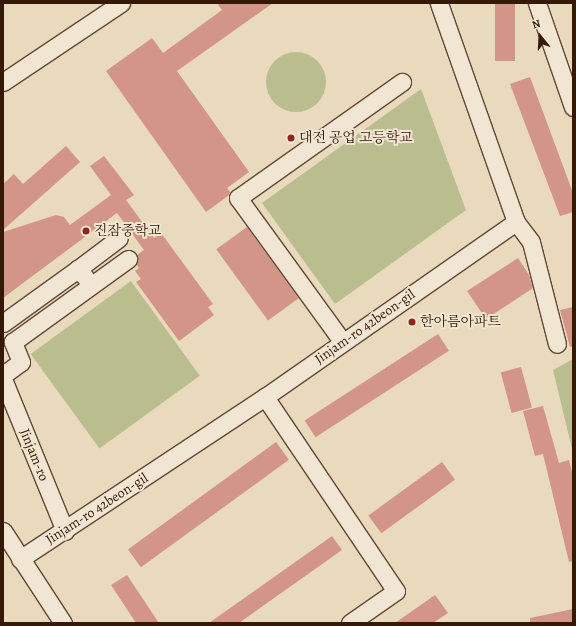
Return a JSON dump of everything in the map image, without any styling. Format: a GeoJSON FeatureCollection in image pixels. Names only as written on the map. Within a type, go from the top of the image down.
{"type":"FeatureCollection","features":[{"type":"Feature","properties":{"kind":"street"},"geometry":{"type":"LineString","coordinates":[[439,3],[516,222],[531,242],[557,344]]}},
{"type":"Feature","properties":{"kind":"street"},"geometry":{"type":"LineString","coordinates":[[537,3],[573,107]]}},
{"type":"Feature","properties":{"kind":"street"},"geometry":{"type":"LineString","coordinates":[[3,82],[113,5]]}},
{"type":"Feature","properties":{"kind":"street"},"geometry":{"type":"LineString","coordinates":[[342,341],[238,198],[402,82]]}},
{"type":"Feature","properties":{"kind":"street","name":"Jinjam-ro 42beon-gil"},"geometry":{"type":"LineString","coordinates":[[20,559],[65,531],[265,397],[342,341],[516,222]]}},
{"type":"Feature","properties":{"kind":"street"},"geometry":{"type":"LineString","coordinates":[[3,323],[119,238]]}},
{"type":"Feature","properties":{"kind":"street"},"geometry":{"type":"LineString","coordinates":[[3,375],[21,362],[8,336],[91,286],[128,259]]}},
{"type":"Feature","properties":{"kind":"street"},"geometry":{"type":"LineString","coordinates":[[78,269],[91,286]]}},
{"type":"Feature","properties":{"kind":"street","name":"Jinjam-ro"},"geometry":{"type":"LineString","coordinates":[[3,379],[65,531]]}},
{"type":"Feature","properties":{"kind":"street"},"geometry":{"type":"LineString","coordinates":[[265,397],[396,591],[350,623]]}},
{"type":"Feature","properties":{"kind":"street"},"geometry":{"type":"LineString","coordinates":[[3,531],[63,623]]}},
{"type":"Feature","properties":{"kind":"green space"},"geometry":{"type":"Polygon","coordinates":[[[296,52],[313,57],[321,65],[326,82],[321,99],[313,107],[296,112],[279,107],[271,99],[266,82],[271,65],[279,57],[296,52]]]}},
{"type":"Feature","properties":{"kind":"green space"},"geometry":{"type":"Polygon","coordinates":[[[421,89],[466,210],[335,304],[262,203],[421,89]]]}},
{"type":"Feature","properties":{"kind":"green space"},"geometry":{"type":"Polygon","coordinates":[[[131,281],[200,376],[99,449],[31,354],[131,281]]]}},
{"type":"Feature","properties":{"kind":"green space"},"geometry":{"type":"Polygon","coordinates":[[[573,359],[573,453],[553,370],[573,359]]]}},
{"type":"Feature","properties":{"kind":"building"},"geometry":{"type":"Polygon","coordinates":[[[217,3],[273,3],[177,71],[249,172],[227,188],[230,192],[228,196],[206,212],[106,71],[152,38],[163,53],[222,10],[217,3]]]}},
{"type":"Feature","properties":{"kind":"building"},"geometry":{"type":"Polygon","coordinates":[[[495,3],[515,3],[515,61],[495,61],[495,3]]]}},
{"type":"Feature","properties":{"kind":"building"},"geometry":{"type":"Polygon","coordinates":[[[530,77],[573,193],[573,212],[560,216],[510,84],[530,77]]]}},
{"type":"Feature","properties":{"kind":"building"},"geometry":{"type":"Polygon","coordinates":[[[66,146],[80,162],[3,230],[3,184],[14,174],[23,184],[66,146]]]}},
{"type":"Feature","properties":{"kind":"building"},"geometry":{"type":"Polygon","coordinates":[[[104,156],[134,195],[126,200],[154,238],[161,233],[213,304],[208,307],[214,315],[179,341],[136,282],[141,279],[135,271],[139,268],[136,264],[137,255],[144,250],[117,213],[3,298],[3,232],[56,215],[64,217],[70,225],[111,195],[90,166],[104,156]]]}},
{"type":"Feature","properties":{"kind":"building"},"geometry":{"type":"Polygon","coordinates":[[[247,227],[299,298],[268,321],[216,249],[247,227]]]}},
{"type":"Feature","properties":{"kind":"building"},"geometry":{"type":"Polygon","coordinates":[[[518,258],[529,275],[533,288],[486,319],[467,291],[518,258]]]}},
{"type":"Feature","properties":{"kind":"building"},"geometry":{"type":"Polygon","coordinates":[[[573,307],[573,346],[570,347],[560,310],[573,307]]]}},
{"type":"Feature","properties":{"kind":"building"},"geometry":{"type":"Polygon","coordinates":[[[438,334],[449,351],[316,437],[305,421],[438,334]]]}},
{"type":"Feature","properties":{"kind":"building"},"geometry":{"type":"Polygon","coordinates":[[[521,367],[532,408],[512,413],[501,372],[521,367]]]}},
{"type":"Feature","properties":{"kind":"building"},"geometry":{"type":"Polygon","coordinates":[[[543,406],[559,463],[569,460],[573,476],[573,561],[569,562],[543,454],[535,456],[523,411],[543,406]]]}},
{"type":"Feature","properties":{"kind":"building"},"geometry":{"type":"Polygon","coordinates":[[[276,442],[289,460],[141,567],[128,550],[276,442]]]}},
{"type":"Feature","properties":{"kind":"building"},"geometry":{"type":"Polygon","coordinates":[[[442,462],[455,480],[381,533],[368,515],[442,462]]]}},
{"type":"Feature","properties":{"kind":"building"},"geometry":{"type":"Polygon","coordinates":[[[332,536],[342,550],[239,623],[209,623],[332,536]]]}},
{"type":"Feature","properties":{"kind":"building"},"geometry":{"type":"Polygon","coordinates":[[[127,575],[159,623],[136,623],[111,585],[127,575]]]}},
{"type":"Feature","properties":{"kind":"building"},"geometry":{"type":"Polygon","coordinates":[[[435,595],[448,613],[433,623],[395,623],[435,595]]]}},
{"type":"Feature","properties":{"kind":"building"},"geometry":{"type":"Polygon","coordinates":[[[573,609],[573,623],[530,623],[530,618],[573,609]]]}},
{"type":"Feature","properties":{"kind":"place","name":"대전 공업 고등학교"},"geometry":{"type":"Point","coordinates":[291,138]}},
{"type":"Feature","properties":{"kind":"place","name":"진잠중학교"},"geometry":{"type":"Point","coordinates":[86,231]}},
{"type":"Feature","properties":{"kind":"place","name":"한아름아파트"},"geometry":{"type":"Point","coordinates":[412,322]}}]}
